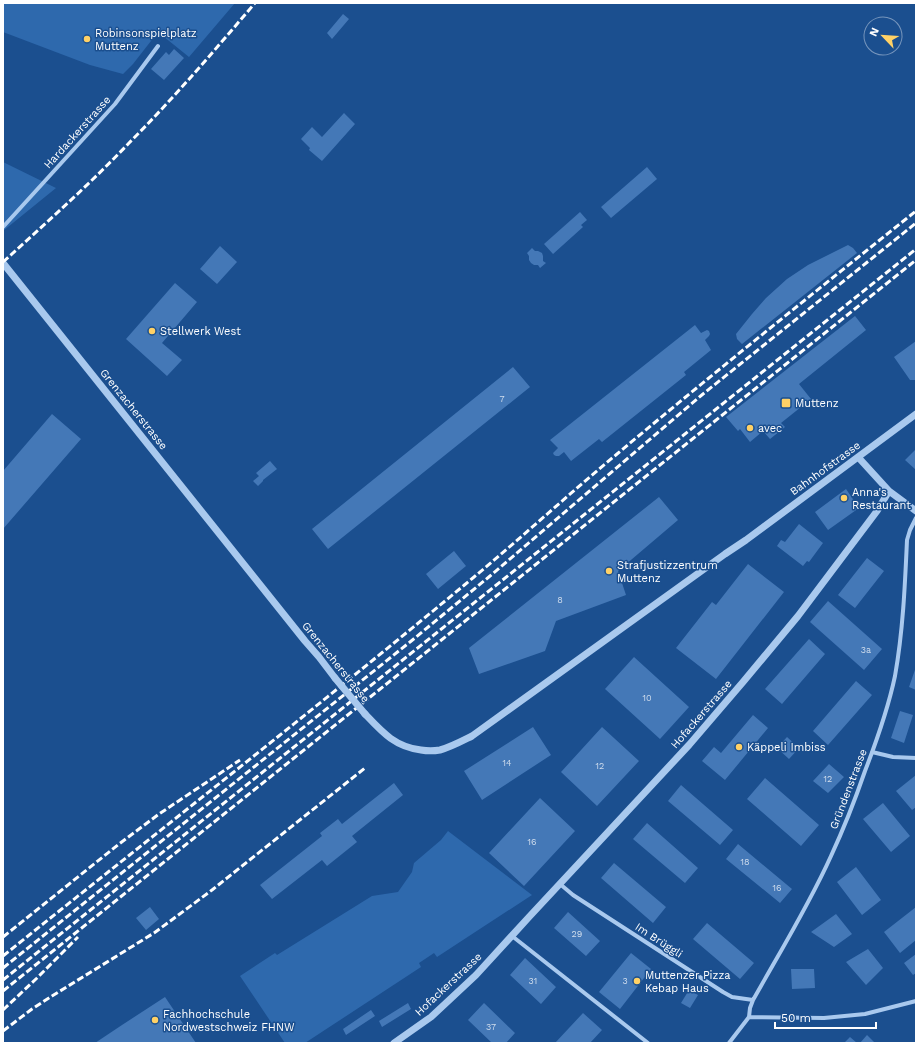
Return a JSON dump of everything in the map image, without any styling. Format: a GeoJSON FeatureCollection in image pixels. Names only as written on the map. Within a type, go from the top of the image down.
{"type":"FeatureCollection","features":[{"type":"Feature","properties":{"kind":"street","name":"Hardackerstrasse"},"geometry":{"type":"LineString","coordinates":[[3,227],[115,104],[158,46]]}},
{"type":"Feature","properties":{"kind":"street","name":"Grenzacherstrasse"},"geometry":{"type":"LineString","coordinates":[[3,263],[365,714],[380,731],[394,742],[410,749],[430,751],[440,750],[472,736],[746,540]]}},
{"type":"Feature","properties":{"kind":"street","name":"Bahnhofstrasse"},"geometry":{"type":"LineString","coordinates":[[746,540],[916,414]]}},
{"type":"Feature","properties":{"kind":"street"},"geometry":{"type":"LineString","coordinates":[[858,457],[889,491],[916,511]]}},
{"type":"Feature","properties":{"kind":"street","name":"Hofackerstrasse"},"geometry":{"type":"LineString","coordinates":[[394,1043],[431,1016],[476,975],[689,745],[744,682],[798,616],[877,511],[889,491]]}},
{"type":"Feature","properties":{"kind":"street","name":"Gründenstrasse"},"geometry":{"type":"LineString","coordinates":[[729,1043],[748,1017],[753,1000],[816,887],[831,856],[872,752],[885,714],[894,677],[900,644],[904,604],[907,540],[916,518]]}},
{"type":"Feature","properties":{"kind":"street"},"geometry":{"type":"LineString","coordinates":[[872,752],[893,757],[916,758]]}},
{"type":"Feature","properties":{"kind":"street","name":"Im Brüggli"},"geometry":{"type":"LineString","coordinates":[[560,884],[572,895],[723,992],[732,997],[753,1000]]}},
{"type":"Feature","properties":{"kind":"street"},"geometry":{"type":"LineString","coordinates":[[512,936],[648,1043]]}},
{"type":"Feature","properties":{"kind":"street"},"geometry":{"type":"LineString","coordinates":[[748,1017],[824,1018],[865,1014],[916,1001]]}},
{"type":"Feature","properties":{"kind":"shaded area","name":"Robinsonspielplatz Muttenz"},"geometry":{"type":"Polygon","coordinates":[[[3,3],[235,3],[189,57],[158,32],[133,64],[123,74],[90,65],[3,32],[3,3]]]}},
{"type":"Feature","properties":{"kind":"shaded area"},"geometry":{"type":"Polygon","coordinates":[[[3,162],[56,188],[3,231],[3,162]]]}},
{"type":"Feature","properties":{"kind":"shaded area"},"geometry":{"type":"Polygon","coordinates":[[[448,831],[532,895],[437,957],[434,953],[419,963],[421,967],[305,1043],[285,1043],[240,976],[275,953],[277,955],[372,896],[398,892],[412,872],[414,863],[441,840],[448,831]]]}},
{"type":"Feature","properties":{"kind":"building"},"geometry":{"type":"Polygon","coordinates":[[[343,14],[349,19],[332,39],[327,33],[343,14]]]}},
{"type":"Feature","properties":{"kind":"building"},"geometry":{"type":"Polygon","coordinates":[[[174,49],[184,58],[164,80],[151,69],[166,52],[169,55],[174,49]]]}},
{"type":"Feature","properties":{"kind":"building"},"geometry":{"type":"Polygon","coordinates":[[[344,113],[355,124],[322,161],[309,150],[310,148],[301,139],[312,127],[322,137],[344,113]]]}},
{"type":"Feature","properties":{"kind":"building"},"geometry":{"type":"Polygon","coordinates":[[[647,167],[657,179],[611,218],[601,207],[647,167]]]}},
{"type":"Feature","properties":{"kind":"building"},"geometry":{"type":"Polygon","coordinates":[[[580,212],[587,220],[581,225],[583,227],[553,254],[544,244],[580,212]]]}},
{"type":"Feature","properties":{"kind":"building"},"geometry":{"type":"Polygon","coordinates":[[[848,245],[857,253],[742,344],[737,339],[736,334],[752,314],[766,298],[787,279],[808,265],[848,245]]]}},
{"type":"Feature","properties":{"kind":"building"},"geometry":{"type":"Polygon","coordinates":[[[220,246],[237,262],[217,284],[200,269],[220,246]]]}},
{"type":"Feature","properties":{"kind":"building"},"geometry":{"type":"Polygon","coordinates":[[[532,248],[535,251],[542,253],[543,261],[546,263],[540,268],[538,265],[531,263],[529,260],[527,253],[532,248]]]}},
{"type":"Feature","properties":{"kind":"building","name":"Stellwerk West"},"geometry":{"type":"Polygon","coordinates":[[[175,283],[197,302],[162,343],[182,360],[167,376],[126,339],[175,283]]]}},
{"type":"Feature","properties":{"kind":"building"},"geometry":{"type":"Polygon","coordinates":[[[855,316],[866,330],[799,384],[811,399],[781,423],[785,427],[770,439],[763,431],[750,442],[740,429],[738,431],[726,417],[855,316]]]}},
{"type":"Feature","properties":{"kind":"building"},"geometry":{"type":"Polygon","coordinates":[[[695,325],[701,333],[707,330],[709,331],[710,334],[705,340],[711,350],[684,372],[686,375],[602,442],[599,439],[571,461],[564,452],[559,456],[554,455],[553,453],[558,448],[550,440],[695,325]]]}},
{"type":"Feature","properties":{"kind":"building"},"geometry":{"type":"Polygon","coordinates":[[[916,341],[916,380],[910,380],[894,357],[916,341]]]}},
{"type":"Feature","properties":{"kind":"building"},"geometry":{"type":"Polygon","coordinates":[[[513,367],[530,387],[328,549],[312,529],[513,367]]]}},
{"type":"Feature","properties":{"kind":"building"},"geometry":{"type":"Polygon","coordinates":[[[52,414],[81,439],[3,529],[3,471],[52,414]]]}},
{"type":"Feature","properties":{"kind":"building"},"geometry":{"type":"Polygon","coordinates":[[[916,449],[916,470],[905,460],[916,449]]]}},
{"type":"Feature","properties":{"kind":"building"},"geometry":{"type":"Polygon","coordinates":[[[270,461],[277,469],[258,486],[253,481],[259,476],[256,473],[270,461]]]}},
{"type":"Feature","properties":{"kind":"building"},"geometry":{"type":"Polygon","coordinates":[[[846,489],[859,508],[828,530],[815,512],[846,489]]]}},
{"type":"Feature","properties":{"kind":"building"},"geometry":{"type":"Polygon","coordinates":[[[659,497],[678,520],[618,571],[626,595],[556,621],[545,651],[479,674],[469,648],[659,497]]]}},
{"type":"Feature","properties":{"kind":"building"},"geometry":{"type":"Polygon","coordinates":[[[799,524],[823,543],[809,562],[807,561],[803,566],[777,546],[781,540],[785,542],[799,524]]]}},
{"type":"Feature","properties":{"kind":"building"},"geometry":{"type":"Polygon","coordinates":[[[454,551],[466,566],[438,589],[426,574],[454,551]]]}},
{"type":"Feature","properties":{"kind":"building"},"geometry":{"type":"Polygon","coordinates":[[[867,558],[884,571],[855,608],[838,595],[867,558]]]}},
{"type":"Feature","properties":{"kind":"building"},"geometry":{"type":"Polygon","coordinates":[[[748,564],[784,592],[716,679],[676,648],[712,602],[716,605],[748,564]]]}},
{"type":"Feature","properties":{"kind":"building"},"geometry":{"type":"Polygon","coordinates":[[[828,601],[882,649],[864,670],[810,622],[828,601]]]}},
{"type":"Feature","properties":{"kind":"building"},"geometry":{"type":"Polygon","coordinates":[[[809,639],[825,654],[782,704],[765,689],[809,639]]]}},
{"type":"Feature","properties":{"kind":"building"},"geometry":{"type":"Polygon","coordinates":[[[634,657],[689,707],[660,739],[605,689],[634,657]]]}},
{"type":"Feature","properties":{"kind":"building"},"geometry":{"type":"Polygon","coordinates":[[[916,667],[916,690],[909,687],[916,667]]]}},
{"type":"Feature","properties":{"kind":"building"},"geometry":{"type":"Polygon","coordinates":[[[856,681],[872,695],[828,745],[813,731],[856,681]]]}},
{"type":"Feature","properties":{"kind":"building"},"geometry":{"type":"Polygon","coordinates":[[[900,711],[913,715],[904,743],[891,738],[900,711]]]}},
{"type":"Feature","properties":{"kind":"building"},"geometry":{"type":"Polygon","coordinates":[[[753,715],[768,728],[725,780],[702,761],[714,747],[721,753],[753,715]]]}},
{"type":"Feature","properties":{"kind":"building"},"geometry":{"type":"Polygon","coordinates":[[[533,727],[551,755],[482,800],[464,771],[533,727]]]}},
{"type":"Feature","properties":{"kind":"building"},"geometry":{"type":"Polygon","coordinates":[[[602,727],[639,761],[597,806],[561,772],[602,727]]]}},
{"type":"Feature","properties":{"kind":"building"},"geometry":{"type":"Polygon","coordinates":[[[787,737],[799,748],[789,759],[777,748],[787,737]]]}},
{"type":"Feature","properties":{"kind":"building"},"geometry":{"type":"Polygon","coordinates":[[[829,764],[844,777],[828,793],[813,781],[829,764]]]}},
{"type":"Feature","properties":{"kind":"building"},"geometry":{"type":"Polygon","coordinates":[[[916,775],[916,807],[912,810],[896,791],[916,775]]]}},
{"type":"Feature","properties":{"kind":"building"},"geometry":{"type":"Polygon","coordinates":[[[765,778],[819,825],[801,846],[747,799],[765,778]]]}},
{"type":"Feature","properties":{"kind":"building"},"geometry":{"type":"Polygon","coordinates":[[[394,783],[403,795],[352,836],[357,842],[327,866],[322,860],[272,899],[260,885],[322,836],[320,833],[338,819],[342,824],[394,783]]]}},
{"type":"Feature","properties":{"kind":"building"},"geometry":{"type":"Polygon","coordinates":[[[681,785],[733,830],[720,845],[668,801],[681,785]]]}},
{"type":"Feature","properties":{"kind":"building"},"geometry":{"type":"Polygon","coordinates":[[[540,798],[575,831],[524,886],[489,853],[540,798]]]}},
{"type":"Feature","properties":{"kind":"building"},"geometry":{"type":"Polygon","coordinates":[[[883,803],[910,836],[891,852],[863,819],[883,803]]]}},
{"type":"Feature","properties":{"kind":"building"},"geometry":{"type":"Polygon","coordinates":[[[647,823],[698,868],[685,883],[633,839],[647,823]]]}},
{"type":"Feature","properties":{"kind":"building"},"geometry":{"type":"Polygon","coordinates":[[[738,844],[792,889],[780,903],[726,859],[738,844]]]}},
{"type":"Feature","properties":{"kind":"building"},"geometry":{"type":"Polygon","coordinates":[[[614,863],[666,907],[653,923],[601,878],[614,863]]]}},
{"type":"Feature","properties":{"kind":"building"},"geometry":{"type":"Polygon","coordinates":[[[856,867],[881,900],[862,915],[837,882],[856,867]]]}},
{"type":"Feature","properties":{"kind":"building"},"geometry":{"type":"Polygon","coordinates":[[[150,907],[159,919],[146,930],[136,918],[150,907]]]}},
{"type":"Feature","properties":{"kind":"building"},"geometry":{"type":"Polygon","coordinates":[[[916,907],[916,940],[900,953],[884,932],[916,907]]]}},
{"type":"Feature","properties":{"kind":"building"},"geometry":{"type":"Polygon","coordinates":[[[568,912],[600,941],[586,956],[554,928],[568,912]]]}},
{"type":"Feature","properties":{"kind":"building"},"geometry":{"type":"Polygon","coordinates":[[[836,914],[852,934],[834,947],[811,932],[836,914]]]}},
{"type":"Feature","properties":{"kind":"building"},"geometry":{"type":"Polygon","coordinates":[[[707,923],[754,963],[740,979],[693,939],[707,923]]]}},
{"type":"Feature","properties":{"kind":"building"},"geometry":{"type":"Polygon","coordinates":[[[868,949],[883,968],[866,985],[846,962],[868,949]]]}},
{"type":"Feature","properties":{"kind":"building"},"geometry":{"type":"Polygon","coordinates":[[[631,953],[651,969],[620,1009],[599,992],[631,953]]]}},
{"type":"Feature","properties":{"kind":"building"},"geometry":{"type":"Polygon","coordinates":[[[916,954],[916,973],[913,975],[904,963],[916,954]]]}},
{"type":"Feature","properties":{"kind":"building"},"geometry":{"type":"Polygon","coordinates":[[[525,958],[556,987],[541,1004],[510,975],[525,958]]]}},
{"type":"Feature","properties":{"kind":"building"},"geometry":{"type":"Polygon","coordinates":[[[791,969],[814,969],[815,988],[792,989],[791,969]]]}},
{"type":"Feature","properties":{"kind":"building"},"geometry":{"type":"Polygon","coordinates":[[[689,990],[698,995],[690,1008],[681,1003],[689,990]]]}},
{"type":"Feature","properties":{"kind":"building","name":"Fachhochschule Nordwestschweiz FHNW"},"geometry":{"type":"Polygon","coordinates":[[[165,997],[196,1043],[95,1043],[122,1025],[165,997]]]}},
{"type":"Feature","properties":{"kind":"building"},"geometry":{"type":"Polygon","coordinates":[[[408,1003],[411,1009],[382,1027],[379,1021],[408,1003]]]}},
{"type":"Feature","properties":{"kind":"building"},"geometry":{"type":"Polygon","coordinates":[[[484,1003],[515,1033],[506,1043],[492,1043],[468,1020],[484,1003]]]}},
{"type":"Feature","properties":{"kind":"building"},"geometry":{"type":"Polygon","coordinates":[[[371,1010],[375,1016],[346,1035],[343,1029],[371,1010]]]}},
{"type":"Feature","properties":{"kind":"building"},"geometry":{"type":"Polygon","coordinates":[[[583,1013],[602,1030],[590,1043],[555,1043],[583,1013]]]}},
{"type":"Feature","properties":{"kind":"building"},"geometry":{"type":"Polygon","coordinates":[[[867,1035],[875,1043],[860,1043],[867,1035]]]}},
{"type":"Feature","properties":{"kind":"building"},"geometry":{"type":"Polygon","coordinates":[[[850,1037],[857,1043],[844,1043],[850,1037]]]}},
{"type":"Feature","properties":{"kind":"railway"},"geometry":{"type":"LineString","coordinates":[[3,262],[114,159],[193,74],[255,3]]}},
{"type":"Feature","properties":{"kind":"railway"},"geometry":{"type":"LineString","coordinates":[[3,956],[416,625],[654,423],[916,211]]}},
{"type":"Feature","properties":{"kind":"railway"},"geometry":{"type":"LineString","coordinates":[[3,968],[410,642],[490,576],[703,394],[916,223]]}},
{"type":"Feature","properties":{"kind":"railway"},"geometry":{"type":"LineString","coordinates":[[3,980],[916,249]]}},
{"type":"Feature","properties":{"kind":"railway"},"geometry":{"type":"LineString","coordinates":[[3,991],[916,260]]}},
{"type":"Feature","properties":{"kind":"railway"},"geometry":{"type":"LineString","coordinates":[[3,937],[119,844],[159,814],[240,760]]}},
{"type":"Feature","properties":{"kind":"railway"},"geometry":{"type":"LineString","coordinates":[[3,1031],[52,996],[154,933],[212,890],[365,768]]}},
{"type":"Feature","properties":{"kind":"railway"},"geometry":{"type":"LineString","coordinates":[[3,1010],[78,937]]}},
{"type":"Feature","properties":{"kind":"place","name":"Robinsonspielplatz Muttenz"},"geometry":{"type":"Point","coordinates":[87,39]}},
{"type":"Feature","properties":{"kind":"place","name":"Stellwerk West"},"geometry":{"type":"Point","coordinates":[152,331]}},
{"type":"Feature","properties":{"kind":"place","name":"Muttenz"},"geometry":{"type":"Point","coordinates":[786,403]}},
{"type":"Feature","properties":{"kind":"place","name":"avec"},"geometry":{"type":"Point","coordinates":[750,428]}},
{"type":"Feature","properties":{"kind":"place","name":"Anna's Restaurant"},"geometry":{"type":"Point","coordinates":[844,498]}},
{"type":"Feature","properties":{"kind":"place","name":"Strafjustizzentrum Muttenz"},"geometry":{"type":"Point","coordinates":[609,571]}},
{"type":"Feature","properties":{"kind":"place","name":"Käppeli Imbiss"},"geometry":{"type":"Point","coordinates":[739,747]}},
{"type":"Feature","properties":{"kind":"place","name":"Muttenzer Pizza Kebap Haus"},"geometry":{"type":"Point","coordinates":[637,981]}},
{"type":"Feature","properties":{"kind":"place","name":"Fachhochschule Nordwestschweiz FHNW"},"geometry":{"type":"Point","coordinates":[155,1020]}}]}
